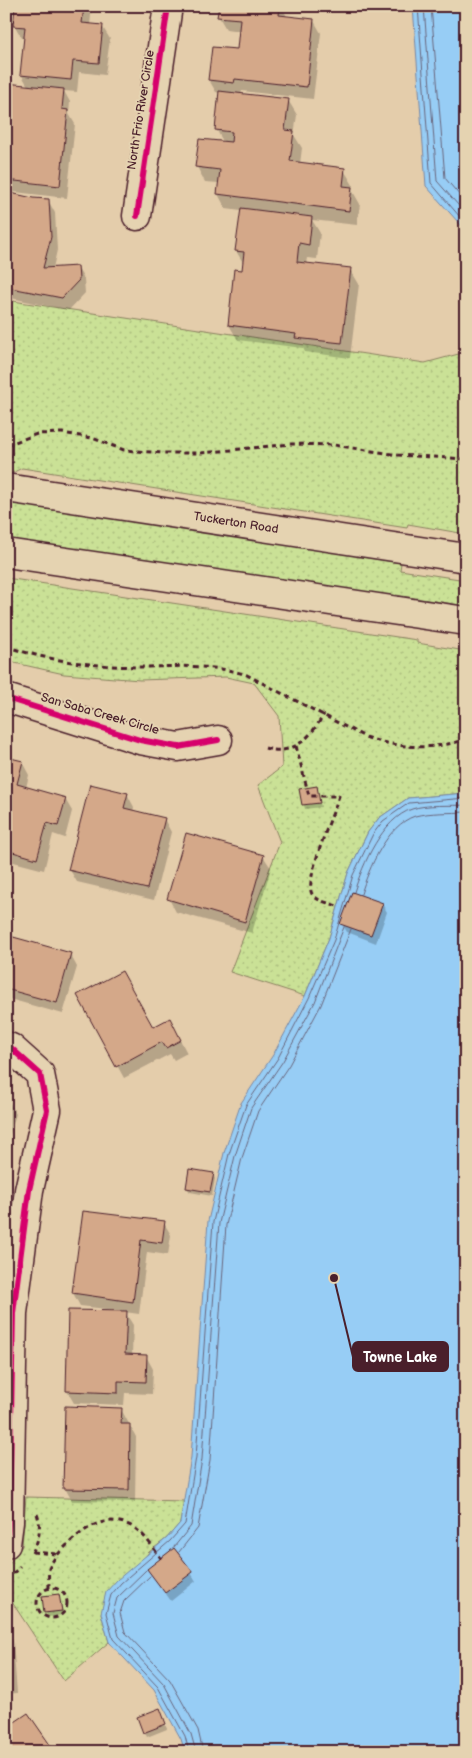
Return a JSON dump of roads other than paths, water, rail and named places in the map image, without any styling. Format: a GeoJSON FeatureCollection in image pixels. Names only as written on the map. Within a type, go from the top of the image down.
{"type":"FeatureCollection","features":[{"type":"Feature","properties":{"kind":"street","name":"North Frio River Circle"},"geometry":{"type":"LineString","coordinates":[[136,216],[168,6]]}},
{"type":"Feature","properties":{"kind":"street","name":"Tuckerton Road"},"geometry":{"type":"LineString","coordinates":[[6,488],[466,558]]}},
{"type":"Feature","properties":{"kind":"street"},"geometry":{"type":"LineString","coordinates":[[6,553],[466,621]]}},
{"type":"Feature","properties":{"kind":"street","name":"San Saba Creek Circle"},"geometry":{"type":"LineString","coordinates":[[6,698],[140,740],[178,747],[218,740]]}},
{"type":"Feature","properties":{"kind":"street"},"geometry":{"type":"LineString","coordinates":[[6,1046],[11,1048],[40,1074],[47,1110],[29,1190],[10,1313],[9,1522],[6,1544]]}},
{"type":"Feature","properties":{"kind":"water"},"geometry":{"type":"Polygon","coordinates":[[[413,6],[466,6],[466,231],[426,186],[413,6]]]}},
{"type":"Feature","properties":{"kind":"water"},"geometry":{"type":"Polygon","coordinates":[[[466,793],[466,1752],[185,1752],[181,1739],[154,1690],[109,1642],[101,1613],[106,1592],[117,1580],[167,1538],[180,1523],[191,1457],[208,1221],[224,1153],[241,1103],[273,1055],[305,996],[329,938],[348,873],[368,832],[379,818],[408,798],[466,793]]]}},
{"type":"Feature","properties":{"kind":"place","name":"Towne Lake"},"geometry":{"type":"Point","coordinates":[334,1278]}}]}
